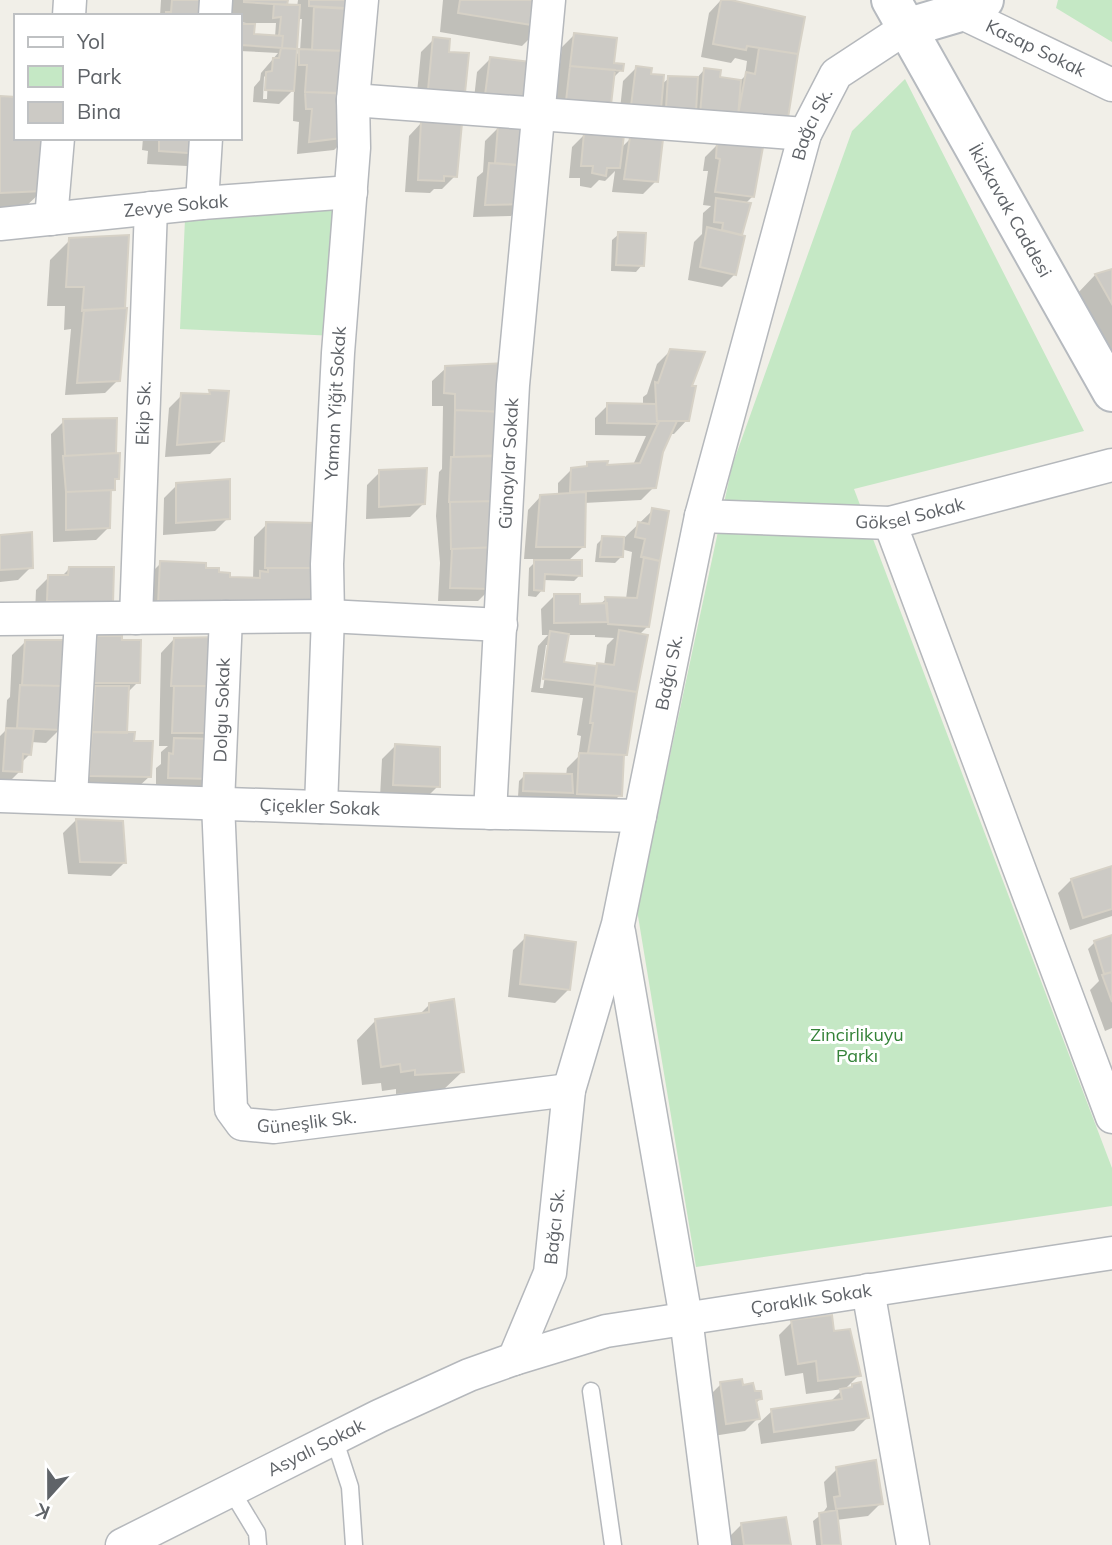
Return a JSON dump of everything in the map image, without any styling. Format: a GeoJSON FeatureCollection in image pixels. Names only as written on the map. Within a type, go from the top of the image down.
{"type":"FeatureCollection","features":[{"type":"Feature","properties":{"kind":"street","name":"Yaman Yiğit Sokak"},"geometry":{"type":"LineString","coordinates":[[321,807],[328,616],[327,564],[362,0]]}},
{"type":"Feature","properties":{"kind":"street","name":"Günaylar Sokak"},"geometry":{"type":"LineString","coordinates":[[490,813],[513,385],[549,0]]}},
{"type":"Feature","properties":{"kind":"street"},"geometry":{"type":"LineString","coordinates":[[899,14],[972,6]]}},
{"type":"Feature","properties":{"kind":"street","name":"Kasap Sokak"},"geometry":{"type":"LineString","coordinates":[[972,6],[1112,85]]}},
{"type":"Feature","properties":{"kind":"street","name":"Bağcı Sk."},"geometry":{"type":"LineString","coordinates":[[514,1359],[550,1273],[569,1090],[618,924],[701,516],[805,134],[836,74],[899,14]]}},
{"type":"Feature","properties":{"kind":"street","name":"İkizkavak Caddesi"},"geometry":{"type":"LineString","coordinates":[[899,14],[1112,391]]}},
{"type":"Feature","properties":{"kind":"street"},"geometry":{"type":"LineString","coordinates":[[354,100],[805,134]]}},
{"type":"Feature","properties":{"kind":"street"},"geometry":{"type":"LineString","coordinates":[[51,219],[58,140]]}},
{"type":"Feature","properties":{"kind":"street"},"geometry":{"type":"LineString","coordinates":[[202,202],[206,140]]}},
{"type":"Feature","properties":{"kind":"street","name":"Zevye Sokak"},"geometry":{"type":"LineString","coordinates":[[0,224],[202,202],[351,192]]}},
{"type":"Feature","properties":{"kind":"street","name":"Ekip Sk."},"geometry":{"type":"LineString","coordinates":[[135,618],[151,208]]}},
{"type":"Feature","properties":{"kind":"street","name":"Göksel Sokak"},"geometry":{"type":"LineString","coordinates":[[701,516],[890,523],[1112,465]]}},
{"type":"Feature","properties":{"kind":"street"},"geometry":{"type":"LineString","coordinates":[[890,523],[1112,1117]]}},
{"type":"Feature","properties":{"kind":"street"},"geometry":{"type":"LineString","coordinates":[[0,619],[328,616],[500,625]]}},
{"type":"Feature","properties":{"kind":"street","name":"Dolgu Sokak"},"geometry":{"type":"LineString","coordinates":[[218,803],[226,617]]}},
{"type":"Feature","properties":{"kind":"street"},"geometry":{"type":"LineString","coordinates":[[71,797],[81,619]]}},
{"type":"Feature","properties":{"kind":"street","name":"Çiçekler Sokak"},"geometry":{"type":"LineString","coordinates":[[0,796],[640,816]]}},
{"type":"Feature","properties":{"kind":"street","name":"Güneşlik Sk."},"geometry":{"type":"LineString","coordinates":[[218,803],[231,1109],[242,1124],[274,1128],[569,1090]]}},
{"type":"Feature","properties":{"kind":"street"},"geometry":{"type":"LineString","coordinates":[[618,924],[686,1318],[715,1545]]}},
{"type":"Feature","properties":{"kind":"street","name":"Çoraklık Sokak"},"geometry":{"type":"LineString","coordinates":[[514,1359],[606,1331],[1112,1253]]}},
{"type":"Feature","properties":{"kind":"street"},"geometry":{"type":"LineString","coordinates":[[868,1290],[913,1545]]}},
{"type":"Feature","properties":{"kind":"street","name":"Asyalı Sokak"},"geometry":{"type":"LineString","coordinates":[[122,1545],[334,1438],[469,1375],[514,1359]]}},
{"type":"Feature","properties":{"kind":"lane"},"geometry":{"type":"LineString","coordinates":[[591,1391],[613,1545]]}},
{"type":"Feature","properties":{"kind":"lane"},"geometry":{"type":"LineString","coordinates":[[334,1438],[351,1487],[354,1545]]}},
{"type":"Feature","properties":{"kind":"lane"},"geometry":{"type":"LineString","coordinates":[[231,1490],[257,1533],[258,1545]]}},
{"type":"Feature","properties":{"kind":"green space"},"geometry":{"type":"Polygon","coordinates":[[[1058,0],[1112,0],[1112,42],[1056,8],[1058,0]]]}},
{"type":"Feature","properties":{"kind":"green space","name":"Zincirlikuyu Parkı"},"geometry":{"type":"Polygon","coordinates":[[[905,79],[1084,431],[854,489],[1112,1168],[1112,1206],[696,1267],[637,910],[732,466],[852,131],[905,79]]]}},
{"type":"Feature","properties":{"kind":"green space"},"geometry":{"type":"Polygon","coordinates":[[[331,210],[344,221],[336,336],[180,329],[185,219],[331,210]]]}},
{"type":"Feature","properties":{"kind":"building"},"geometry":{"type":"Polygon","coordinates":[[[172,0],[212,0],[210,14],[166,14],[171,12],[172,0]]]}},
{"type":"Feature","properties":{"kind":"building"},"geometry":{"type":"Polygon","coordinates":[[[244,0],[288,0],[287,5],[244,0]]]}},
{"type":"Feature","properties":{"kind":"building"},"geometry":{"type":"Polygon","coordinates":[[[309,0],[345,0],[345,8],[309,6],[309,0]]]}},
{"type":"Feature","properties":{"kind":"building"},"geometry":{"type":"Polygon","coordinates":[[[460,0],[546,0],[544,27],[458,13],[460,0]]]}},
{"type":"Feature","properties":{"kind":"building"},"geometry":{"type":"Polygon","coordinates":[[[721,0],[805,17],[798,54],[747,46],[746,50],[713,44],[721,0]]]}},
{"type":"Feature","properties":{"kind":"building"},"geometry":{"type":"Polygon","coordinates":[[[274,4],[300,5],[297,49],[282,48],[283,36],[279,36],[281,17],[273,18],[274,4]]]}},
{"type":"Feature","properties":{"kind":"building"},"geometry":{"type":"Polygon","coordinates":[[[314,7],[349,9],[347,51],[312,50],[314,7]]]}},
{"type":"Feature","properties":{"kind":"building"},"geometry":{"type":"Polygon","coordinates":[[[242,24],[255,24],[254,34],[283,36],[282,48],[242,45],[242,24]]]}},
{"type":"Feature","properties":{"kind":"building"},"geometry":{"type":"Polygon","coordinates":[[[574,33],[617,38],[614,63],[624,64],[623,71],[570,66],[574,33]]]}},
{"type":"Feature","properties":{"kind":"building"},"geometry":{"type":"Polygon","coordinates":[[[433,37],[450,39],[449,52],[469,53],[465,93],[428,90],[433,37]]]}},
{"type":"Feature","properties":{"kind":"building"},"geometry":{"type":"Polygon","coordinates":[[[281,48],[297,49],[294,91],[265,90],[266,72],[272,71],[273,58],[279,58],[281,48]]]}},
{"type":"Feature","properties":{"kind":"building"},"geometry":{"type":"Polygon","coordinates":[[[759,48],[798,54],[788,118],[738,115],[746,72],[755,74],[759,48]]]}},
{"type":"Feature","properties":{"kind":"building"},"geometry":{"type":"Polygon","coordinates":[[[299,49],[347,51],[343,93],[305,92],[307,65],[299,65],[299,49]]]}},
{"type":"Feature","properties":{"kind":"building"},"geometry":{"type":"Polygon","coordinates":[[[490,57],[540,63],[536,98],[485,95],[490,57]]]}},
{"type":"Feature","properties":{"kind":"building"},"geometry":{"type":"Polygon","coordinates":[[[570,66],[615,70],[611,105],[566,101],[570,66]]]}},
{"type":"Feature","properties":{"kind":"building"},"geometry":{"type":"Polygon","coordinates":[[[636,66],[652,68],[651,74],[664,75],[661,109],[631,106],[636,66]]]}},
{"type":"Feature","properties":{"kind":"building"},"geometry":{"type":"Polygon","coordinates":[[[704,68],[721,70],[720,77],[741,80],[738,117],[700,114],[704,68]]]}},
{"type":"Feature","properties":{"kind":"building"},"geometry":{"type":"Polygon","coordinates":[[[668,76],[698,77],[696,112],[666,108],[668,76]]]}},
{"type":"Feature","properties":{"kind":"building"},"geometry":{"type":"Polygon","coordinates":[[[305,92],[352,94],[349,137],[309,142],[312,109],[306,109],[305,92]]]}},
{"type":"Feature","properties":{"kind":"building"},"geometry":{"type":"Polygon","coordinates":[[[0,96],[14,97],[14,140],[47,140],[43,191],[0,193],[0,96]]]}},
{"type":"Feature","properties":{"kind":"building"},"geometry":{"type":"Polygon","coordinates":[[[421,121],[462,123],[457,177],[444,176],[444,181],[418,180],[421,121]]]}},
{"type":"Feature","properties":{"kind":"building"},"geometry":{"type":"Polygon","coordinates":[[[498,126],[534,129],[530,166],[495,163],[498,126]]]}},
{"type":"Feature","properties":{"kind":"building"},"geometry":{"type":"Polygon","coordinates":[[[584,133],[624,135],[620,168],[607,168],[606,176],[592,173],[593,166],[581,166],[584,133]]]}},
{"type":"Feature","properties":{"kind":"building"},"geometry":{"type":"Polygon","coordinates":[[[630,137],[663,139],[658,182],[624,179],[630,137]]]}},
{"type":"Feature","properties":{"kind":"building"},"geometry":{"type":"Polygon","coordinates":[[[159,140],[203,140],[202,154],[159,151],[159,140]]]}},
{"type":"Feature","properties":{"kind":"building"},"geometry":{"type":"Polygon","coordinates":[[[717,142],[763,147],[754,197],[715,192],[720,159],[716,158],[717,142]]]}},
{"type":"Feature","properties":{"kind":"building"},"geometry":{"type":"Polygon","coordinates":[[[489,163],[530,166],[526,204],[485,205],[489,163]]]}},
{"type":"Feature","properties":{"kind":"building"},"geometry":{"type":"Polygon","coordinates":[[[716,198],[751,203],[742,235],[722,230],[723,223],[714,222],[716,198]]]}},
{"type":"Feature","properties":{"kind":"building"},"geometry":{"type":"Polygon","coordinates":[[[707,227],[745,236],[736,275],[700,267],[707,227]]]}},
{"type":"Feature","properties":{"kind":"building"},"geometry":{"type":"Polygon","coordinates":[[[618,232],[646,233],[644,266],[616,265],[618,232]]]}},
{"type":"Feature","properties":{"kind":"building"},"geometry":{"type":"Polygon","coordinates":[[[129,235],[125,308],[82,311],[84,287],[66,287],[69,238],[129,235]]]}},
{"type":"Feature","properties":{"kind":"building"},"geometry":{"type":"Polygon","coordinates":[[[1112,269],[1112,304],[1095,274],[1112,269]]]}},
{"type":"Feature","properties":{"kind":"building"},"geometry":{"type":"Polygon","coordinates":[[[127,308],[120,381],[77,383],[84,310],[127,308]]]}},
{"type":"Feature","properties":{"kind":"building"},"geometry":{"type":"Polygon","coordinates":[[[670,349],[705,352],[692,386],[696,386],[689,421],[657,421],[655,382],[658,383],[670,349]]]}},
{"type":"Feature","properties":{"kind":"building"},"geometry":{"type":"Polygon","coordinates":[[[506,363],[505,412],[455,410],[455,394],[444,393],[445,366],[506,363]]]}},
{"type":"Feature","properties":{"kind":"building"},"geometry":{"type":"Polygon","coordinates":[[[209,390],[229,391],[224,441],[177,445],[181,393],[210,394],[209,390]]]}},
{"type":"Feature","properties":{"kind":"building"},"geometry":{"type":"Polygon","coordinates":[[[607,403],[656,404],[658,424],[607,423],[607,403]]]}},
{"type":"Feature","properties":{"kind":"building"},"geometry":{"type":"Polygon","coordinates":[[[455,410],[511,412],[506,455],[454,457],[455,410]]]}},
{"type":"Feature","properties":{"kind":"building"},"geometry":{"type":"Polygon","coordinates":[[[117,418],[116,453],[65,456],[63,419],[117,418]]]}},
{"type":"Feature","properties":{"kind":"building"},"geometry":{"type":"Polygon","coordinates":[[[659,421],[677,421],[663,452],[656,488],[570,492],[571,468],[587,466],[587,462],[608,461],[607,465],[640,463],[659,421]]]}},
{"type":"Feature","properties":{"kind":"building"},"geometry":{"type":"Polygon","coordinates":[[[120,453],[119,479],[115,479],[115,490],[66,492],[63,456],[120,453]]]}},
{"type":"Feature","properties":{"kind":"building"},"geometry":{"type":"Polygon","coordinates":[[[501,456],[497,501],[449,502],[451,457],[501,456]]]}},
{"type":"Feature","properties":{"kind":"building"},"geometry":{"type":"Polygon","coordinates":[[[427,468],[425,504],[379,507],[379,470],[427,468]]]}},
{"type":"Feature","properties":{"kind":"building"},"geometry":{"type":"Polygon","coordinates":[[[230,479],[230,519],[176,523],[176,483],[230,479]]]}},
{"type":"Feature","properties":{"kind":"building"},"geometry":{"type":"Polygon","coordinates":[[[111,490],[110,528],[66,530],[66,492],[111,490]]]}},
{"type":"Feature","properties":{"kind":"building"},"geometry":{"type":"Polygon","coordinates":[[[586,492],[585,547],[536,547],[540,495],[586,492]]]}},
{"type":"Feature","properties":{"kind":"building"},"geometry":{"type":"Polygon","coordinates":[[[497,501],[502,547],[451,549],[450,502],[497,501]]]}},
{"type":"Feature","properties":{"kind":"building"},"geometry":{"type":"Polygon","coordinates":[[[652,508],[669,511],[660,561],[641,557],[645,539],[635,537],[638,522],[649,524],[652,508]]]}},
{"type":"Feature","properties":{"kind":"building"},"geometry":{"type":"Polygon","coordinates":[[[266,522],[319,523],[317,568],[265,568],[266,522]]]}},
{"type":"Feature","properties":{"kind":"building"},"geometry":{"type":"Polygon","coordinates":[[[32,532],[33,568],[0,570],[0,535],[32,532]]]}},
{"type":"Feature","properties":{"kind":"building"},"geometry":{"type":"Polygon","coordinates":[[[602,536],[624,537],[623,557],[600,557],[602,536]]]}},
{"type":"Feature","properties":{"kind":"building"},"geometry":{"type":"Polygon","coordinates":[[[496,547],[493,589],[450,588],[452,549],[496,547]]]}},
{"type":"Feature","properties":{"kind":"building"},"geometry":{"type":"Polygon","coordinates":[[[644,557],[660,561],[649,627],[608,624],[605,597],[637,598],[644,557]]]}},
{"type":"Feature","properties":{"kind":"building"},"geometry":{"type":"Polygon","coordinates":[[[534,560],[582,560],[582,576],[545,574],[544,591],[534,590],[534,560]]]}},
{"type":"Feature","properties":{"kind":"building"},"geometry":{"type":"Polygon","coordinates":[[[160,561],[206,563],[206,568],[219,568],[219,572],[230,573],[230,577],[260,578],[260,571],[268,572],[268,568],[317,568],[315,610],[158,605],[160,561]]]}},
{"type":"Feature","properties":{"kind":"building"},"geometry":{"type":"Polygon","coordinates":[[[69,567],[114,567],[113,604],[47,601],[48,575],[68,575],[69,567]]]}},
{"type":"Feature","properties":{"kind":"building"},"geometry":{"type":"Polygon","coordinates":[[[554,594],[580,594],[580,604],[607,603],[608,622],[554,623],[554,594]]]}},
{"type":"Feature","properties":{"kind":"building"},"geometry":{"type":"Polygon","coordinates":[[[619,630],[648,635],[637,692],[594,685],[597,663],[614,665],[619,630]]]}},
{"type":"Feature","properties":{"kind":"building"},"geometry":{"type":"Polygon","coordinates":[[[550,631],[569,634],[564,662],[597,666],[594,685],[543,679],[550,631]]]}},
{"type":"Feature","properties":{"kind":"building"},"geometry":{"type":"Polygon","coordinates":[[[97,636],[122,636],[122,640],[141,640],[140,683],[94,683],[97,636]]]}},
{"type":"Feature","properties":{"kind":"building"},"geometry":{"type":"Polygon","coordinates":[[[219,637],[217,686],[171,686],[174,638],[219,637]]]}},
{"type":"Feature","properties":{"kind":"building"},"geometry":{"type":"Polygon","coordinates":[[[25,640],[67,640],[63,686],[22,685],[25,640]]]}},
{"type":"Feature","properties":{"kind":"building"},"geometry":{"type":"Polygon","coordinates":[[[20,685],[63,686],[61,730],[17,728],[20,685]]]}},
{"type":"Feature","properties":{"kind":"building"},"geometry":{"type":"Polygon","coordinates":[[[95,686],[129,686],[127,733],[92,732],[95,686]]]}},
{"type":"Feature","properties":{"kind":"building"},"geometry":{"type":"Polygon","coordinates":[[[174,686],[217,686],[215,733],[172,733],[174,686]]]}},
{"type":"Feature","properties":{"kind":"building"},"geometry":{"type":"Polygon","coordinates":[[[595,686],[637,692],[627,755],[588,753],[595,686]]]}},
{"type":"Feature","properties":{"kind":"building"},"geometry":{"type":"Polygon","coordinates":[[[6,728],[34,729],[31,755],[23,754],[22,772],[3,771],[6,728]]]}},
{"type":"Feature","properties":{"kind":"building"},"geometry":{"type":"Polygon","coordinates":[[[92,732],[135,732],[134,741],[153,741],[151,777],[89,776],[92,732]]]}},
{"type":"Feature","properties":{"kind":"building"},"geometry":{"type":"Polygon","coordinates":[[[174,738],[215,739],[214,779],[168,778],[169,753],[173,754],[174,738]]]}},
{"type":"Feature","properties":{"kind":"building"},"geometry":{"type":"Polygon","coordinates":[[[395,744],[440,747],[440,787],[393,785],[395,744]]]}},
{"type":"Feature","properties":{"kind":"building"},"geometry":{"type":"Polygon","coordinates":[[[579,753],[624,755],[622,796],[577,794],[579,753]]]}},
{"type":"Feature","properties":{"kind":"building"},"geometry":{"type":"Polygon","coordinates":[[[524,773],[572,774],[573,793],[523,791],[524,773]]]}},
{"type":"Feature","properties":{"kind":"building"},"geometry":{"type":"Polygon","coordinates":[[[76,819],[123,821],[126,863],[80,862],[76,819]]]}},
{"type":"Feature","properties":{"kind":"building"},"geometry":{"type":"Polygon","coordinates":[[[1112,866],[1112,909],[1083,918],[1071,879],[1112,866]]]}},
{"type":"Feature","properties":{"kind":"building"},"geometry":{"type":"Polygon","coordinates":[[[525,935],[576,942],[570,990],[520,984],[525,935]]]}},
{"type":"Feature","properties":{"kind":"building"},"geometry":{"type":"Polygon","coordinates":[[[1112,935],[1112,972],[1104,974],[1094,941],[1112,935]]]}},
{"type":"Feature","properties":{"kind":"building"},"geometry":{"type":"Polygon","coordinates":[[[1112,972],[1112,1002],[1102,975],[1112,972]]]}},
{"type":"Feature","properties":{"kind":"building"},"geometry":{"type":"Polygon","coordinates":[[[454,999],[464,1072],[415,1075],[415,1070],[401,1072],[400,1064],[381,1067],[375,1019],[429,1012],[429,1003],[454,999]]]}},
{"type":"Feature","properties":{"kind":"building"},"geometry":{"type":"Polygon","coordinates":[[[832,1315],[834,1331],[850,1329],[861,1376],[818,1381],[816,1361],[798,1364],[791,1320],[832,1315]]]}},
{"type":"Feature","properties":{"kind":"building"},"geometry":{"type":"Polygon","coordinates":[[[742,1379],[743,1385],[753,1383],[755,1391],[761,1391],[762,1399],[756,1400],[760,1419],[726,1424],[720,1382],[742,1379]]]}},
{"type":"Feature","properties":{"kind":"building"},"geometry":{"type":"Polygon","coordinates":[[[861,1382],[869,1418],[774,1432],[771,1409],[842,1399],[840,1389],[861,1382]]]}},
{"type":"Feature","properties":{"kind":"building"},"geometry":{"type":"Polygon","coordinates":[[[876,1460],[883,1504],[836,1509],[834,1497],[840,1496],[836,1467],[876,1460]]]}},
{"type":"Feature","properties":{"kind":"building"},"geometry":{"type":"Polygon","coordinates":[[[837,1510],[841,1545],[822,1545],[819,1513],[837,1510]]]}},
{"type":"Feature","properties":{"kind":"building"},"geometry":{"type":"Polygon","coordinates":[[[786,1517],[791,1545],[744,1545],[741,1523],[786,1517]]]}}]}
